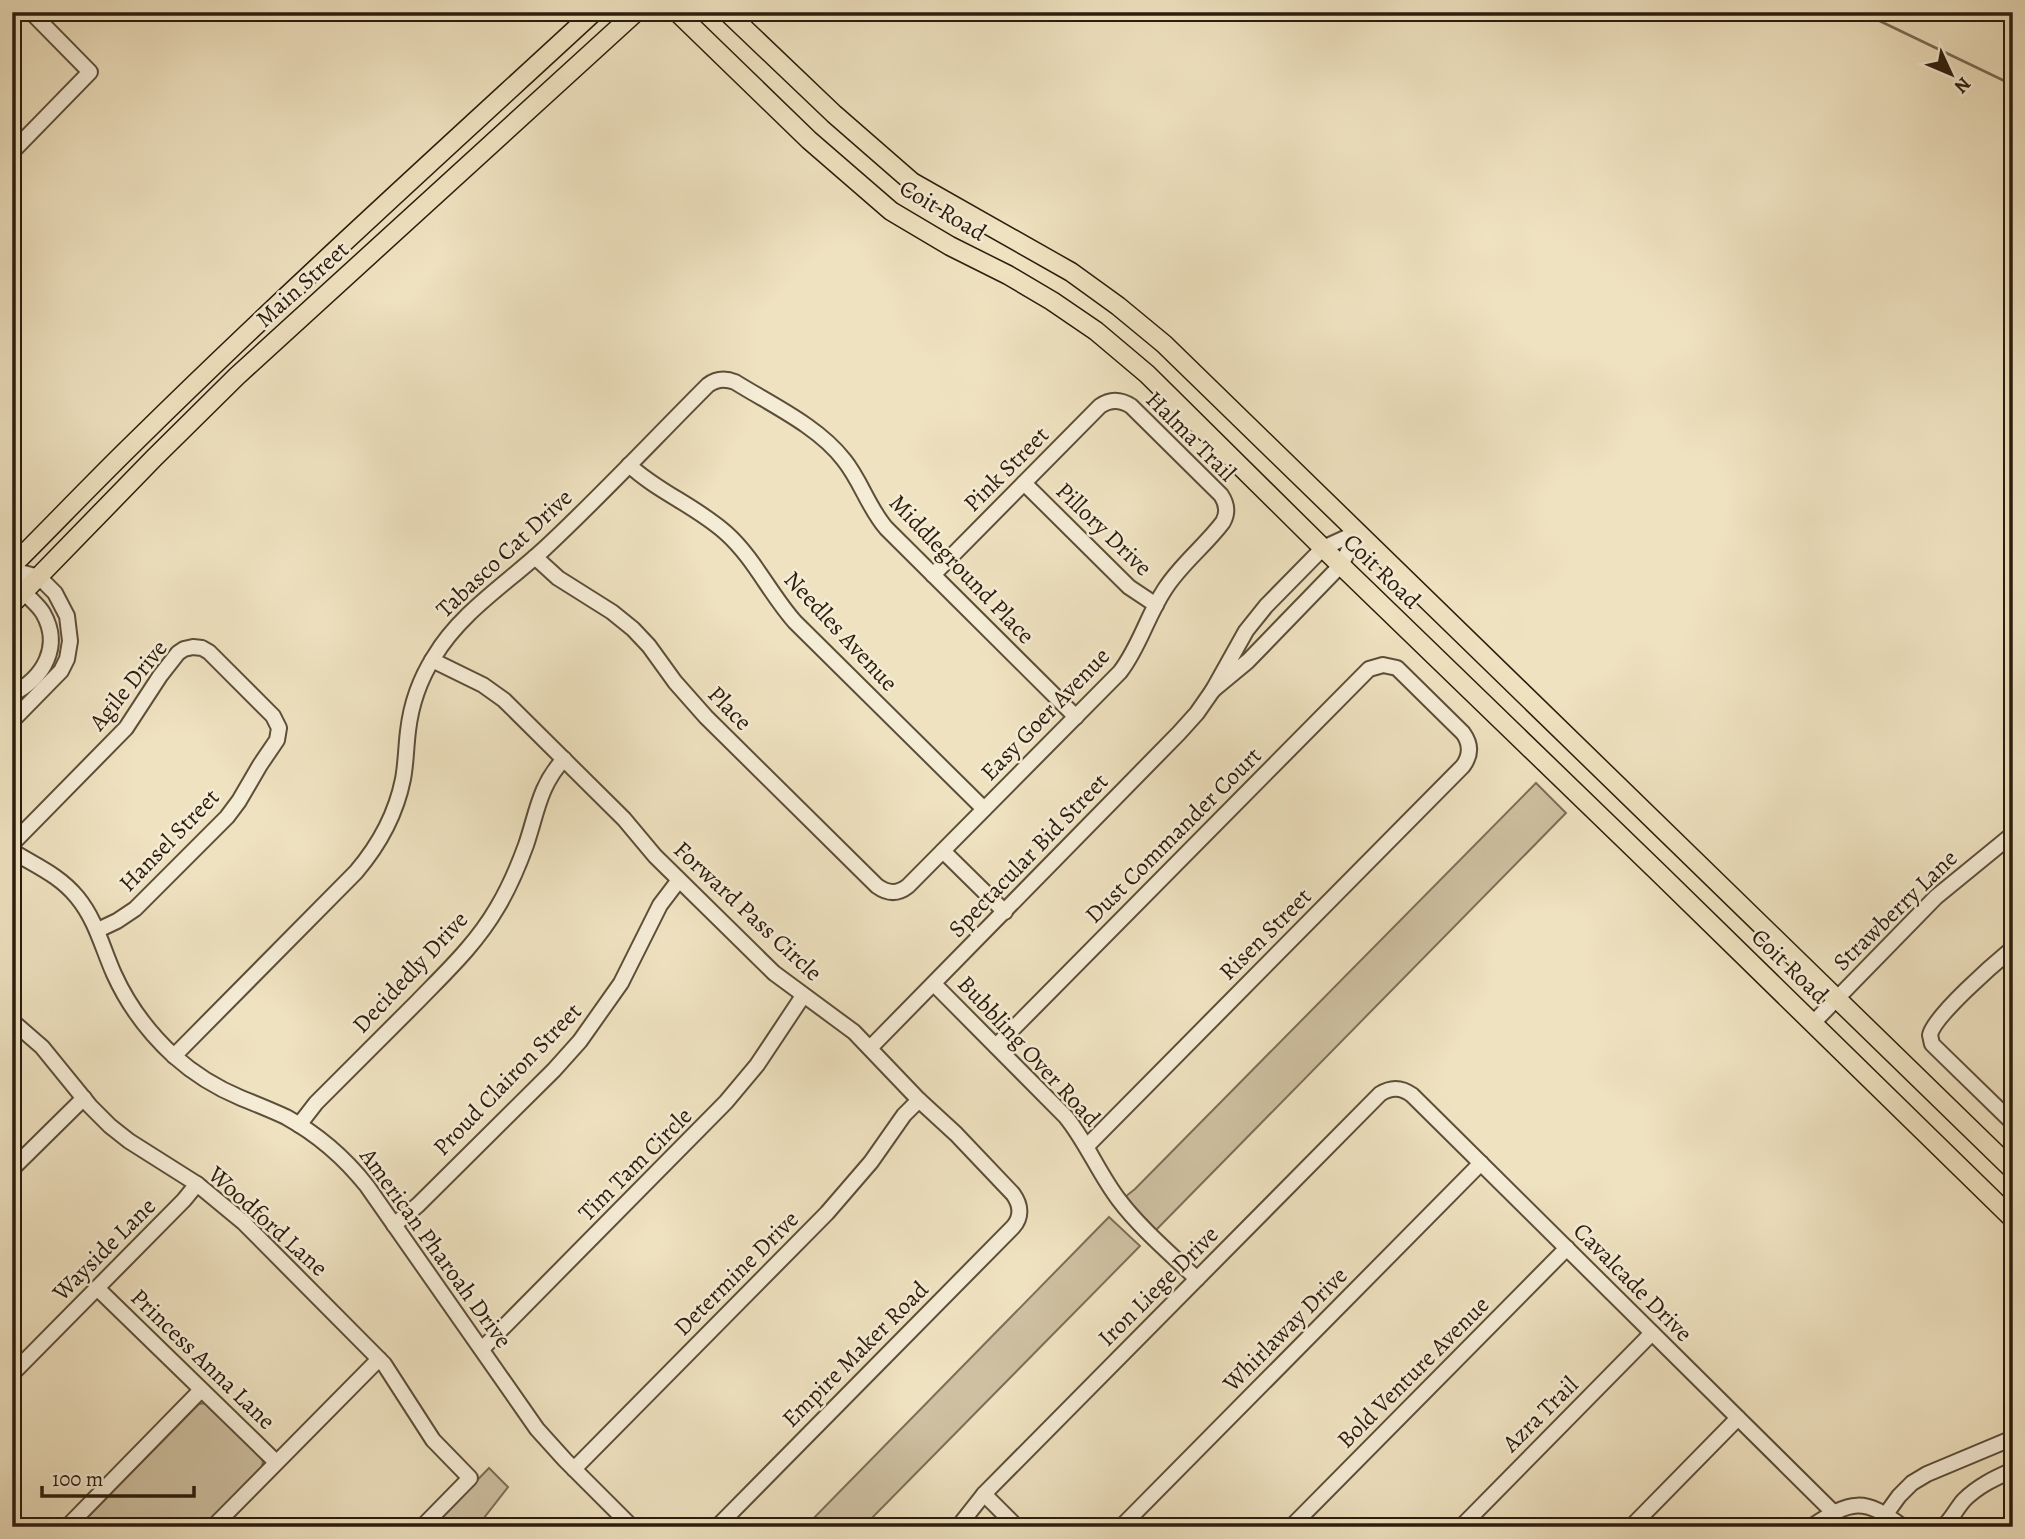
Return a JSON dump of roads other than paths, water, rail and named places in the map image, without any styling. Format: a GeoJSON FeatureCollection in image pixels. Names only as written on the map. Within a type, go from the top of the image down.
{"type":"FeatureCollection","features":[{"type":"Feature","properties":{"kind":"main road","name":"Main Street"},"geometry":{"type":"LineString","coordinates":[[12,570],[134,443],[221,359],[594,12]]}},
{"type":"Feature","properties":{"kind":"main road","name":"Main Street"},"geometry":{"type":"LineString","coordinates":[[18,598],[237,376],[636,12]]}},
{"type":"Feature","properties":{"kind":"main road","name":"Coit Road"},"geometry":{"type":"LineString","coordinates":[[677,12],[809,140],[891,211],[1052,301],[1147,374],[2013,1219]]}},
{"type":"Feature","properties":{"kind":"main road","name":"Coit Road"},"geometry":{"type":"LineString","coordinates":[[727,12],[834,114],[912,182],[1071,272],[1164,344],[2013,1170]]}},
{"type":"Feature","properties":{"kind":"main road"},"geometry":{"type":"LineString","coordinates":[[423,170],[443,190]]}},
{"type":"Feature","properties":{"kind":"main road"},"geometry":{"type":"LineString","coordinates":[[221,359],[237,376]]}},
{"type":"Feature","properties":{"kind":"street"},"geometry":{"type":"LineString","coordinates":[[12,152],[90,72],[31,12]]}},
{"type":"Feature","properties":{"kind":"street","name":"Tabasco Cat Drive"},"geometry":{"type":"LineString","coordinates":[[174,1056],[356,872],[376,846],[390,821],[400,794],[412,709],[421,682],[446,639],[462,621],[536,557],[708,385],[721,379]]}},
{"type":"Feature","properties":{"kind":"street","name":"Middleground Place"},"geometry":{"type":"LineString","coordinates":[[721,379],[735,382],[814,431],[831,445],[853,473],[881,523],[1076,717]]}},
{"type":"Feature","properties":{"kind":"street","name":"Pink Street"},"geometry":{"type":"LineString","coordinates":[[933,575],[1100,406],[1116,400]]}},
{"type":"Feature","properties":{"kind":"street","name":"Halma Trail"},"geometry":{"type":"LineString","coordinates":[[1116,400],[1131,406],[1221,495],[1227,511]]}},
{"type":"Feature","properties":{"kind":"street","name":"Needles Avenue"},"geometry":{"type":"LineString","coordinates":[[629,465],[733,539],[795,622],[984,809]]}},
{"type":"Feature","properties":{"kind":"street","name":"Pillory Drive"},"geometry":{"type":"LineString","coordinates":[[1024,483],[1129,587],[1156,605]]}},
{"type":"Feature","properties":{"kind":"street","name":"Easy Goer Avenue"},"geometry":{"type":"LineString","coordinates":[[893,892],[906,888],[1115,677],[1129,661],[1156,605],[1177,571],[1221,526],[1227,511]]}},
{"type":"Feature","properties":{"kind":"street","name":"Spectacular Bid Street"},"geometry":{"type":"LineString","coordinates":[[870,1048],[1197,713],[1255,618],[1323,548],[1358,533]]}},
{"type":"Feature","properties":{"kind":"street","name":"Spectacular Bid Street"},"geometry":{"type":"LineString","coordinates":[[1213,690],[1248,661],[1341,565],[1358,533]]}},
{"type":"Feature","properties":{"kind":"street","name":"Place"},"geometry":{"type":"LineString","coordinates":[[536,557],[558,578],[612,612],[633,629],[706,717],[877,886],[884,891],[893,892]]}},
{"type":"Feature","properties":{"kind":"street"},"geometry":{"type":"LineString","coordinates":[[12,694],[39,674],[50,649],[50,635],[46,620],[37,604],[18,598],[12,570],[39,577],[55,593],[65,611],[70,631],[69,648],[63,667],[12,722]]}},
{"type":"Feature","properties":{"kind":"street","name":"Agile Drive"},"geometry":{"type":"LineString","coordinates":[[12,844],[127,728],[155,682],[184,649],[202,648],[209,653],[273,716],[279,731]]}},
{"type":"Feature","properties":{"kind":"street","name":"Forward Pass Circle"},"geometry":{"type":"LineString","coordinates":[[432,660],[483,685],[499,696],[774,973],[840,1020],[870,1048],[1015,1197],[1020,1210]]}},
{"type":"Feature","properties":{"kind":"street","name":"Dust Commander Court"},"geometry":{"type":"LineString","coordinates":[[996,1046],[1368,670],[1377,665],[1386,665],[1399,670],[1463,733],[1470,750]]}},
{"type":"Feature","properties":{"kind":"street","name":"Hansel Street"},"geometry":{"type":"LineString","coordinates":[[98,930],[135,909],[227,817],[276,743],[279,731]]}},
{"type":"Feature","properties":{"kind":"street","name":"Risen Street"},"geometry":{"type":"LineString","coordinates":[[1087,1146],[1463,766],[1470,750]]}},
{"type":"Feature","properties":{"kind":"street","name":"Decidedly Drive"},"geometry":{"type":"LineString","coordinates":[[299,1125],[316,1103],[446,974],[478,937],[512,881],[526,846],[541,793],[564,759]]}},
{"type":"Feature","properties":{"kind":"street","name":"Strawberry Lane"},"geometry":{"type":"LineString","coordinates":[[1813,1023],[1936,897],[2013,834]]}},
{"type":"Feature","properties":{"kind":"street"},"geometry":{"type":"LineString","coordinates":[[943,851],[1005,912]]}},
{"type":"Feature","properties":{"kind":"street","name":"American Pharoah Drive"},"geometry":{"type":"LineString","coordinates":[[12,852],[46,869],[65,884],[84,906],[98,930],[115,977],[126,998],[151,1032],[174,1056],[224,1090],[299,1125],[323,1141],[348,1164],[367,1186],[530,1419],[574,1469],[632,1527]]}},
{"type":"Feature","properties":{"kind":"street","name":"Proud Clairon Street"},"geometry":{"type":"LineString","coordinates":[[394,1225],[418,1205],[580,1041],[621,983],[660,905],[679,880]]}},
{"type":"Feature","properties":{"kind":"street"},"geometry":{"type":"LineString","coordinates":[[2013,948],[1980,977],[1936,1023],[1930,1035],[1932,1044],[2013,1123]]}},
{"type":"Feature","properties":{"kind":"street","name":"Bubbling Over Road"},"geometry":{"type":"LineString","coordinates":[[934,984],[1066,1117],[1127,1209],[1197,1279]]}},
{"type":"Feature","properties":{"kind":"street","name":"Tim Tam Circle"},"geometry":{"type":"LineString","coordinates":[[482,1349],[734,1093],[773,1042],[803,996]]}},
{"type":"Feature","properties":{"kind":"street","name":"Woodford Lane"},"geometry":{"type":"LineString","coordinates":[[12,1021],[42,1047],[98,1115],[119,1134],[197,1184],[243,1222],[394,1377],[433,1440],[470,1478],[422,1527]]}},
{"type":"Feature","properties":{"kind":"street","name":"Cavalcade Drive"},"geometry":{"type":"LineString","coordinates":[[1397,1088],[1410,1094],[1481,1163],[1834,1513]]}},
{"type":"Feature","properties":{"kind":"street","name":"Iron Liege Drive"},"geometry":{"type":"LineString","coordinates":[[958,1527],[984,1494],[1380,1094],[1397,1088]]}},
{"type":"Feature","properties":{"kind":"street"},"geometry":{"type":"LineString","coordinates":[[12,1169],[84,1098]]}},
{"type":"Feature","properties":{"kind":"street","name":"Determine Drive"},"geometry":{"type":"LineString","coordinates":[[574,1469],[821,1220],[866,1168],[904,1115],[919,1100]]}},
{"type":"Feature","properties":{"kind":"street","name":"Whirlaway Drive"},"geometry":{"type":"LineString","coordinates":[[1121,1527],[1481,1163]]}},
{"type":"Feature","properties":{"kind":"street","name":"Wayside Lane"},"geometry":{"type":"LineString","coordinates":[[12,1374],[197,1184]]}},
{"type":"Feature","properties":{"kind":"street","name":"Empire Maker Road"},"geometry":{"type":"LineString","coordinates":[[717,1527],[1013,1227],[1020,1210]]}},
{"type":"Feature","properties":{"kind":"street","name":"Bold Venture Avenue"},"geometry":{"type":"LineString","coordinates":[[1291,1527],[1567,1248]]}},
{"type":"Feature","properties":{"kind":"street","name":"Princess Anna Lane"},"geometry":{"type":"LineString","coordinates":[[97,1288],[276,1462]]}},
{"type":"Feature","properties":{"kind":"street","name":"Azra Trail"},"geometry":{"type":"LineString","coordinates":[[1461,1527],[1652,1333]]}},
{"type":"Feature","properties":{"kind":"street"},"geometry":{"type":"LineString","coordinates":[[212,1527],[379,1359]]}},
{"type":"Feature","properties":{"kind":"street"},"geometry":{"type":"LineString","coordinates":[[67,1527],[201,1390]]}},
{"type":"Feature","properties":{"kind":"street"},"geometry":{"type":"LineString","coordinates":[[1631,1527],[1738,1418]]}},
{"type":"Feature","properties":{"kind":"street"},"geometry":{"type":"LineString","coordinates":[[1886,1514],[1912,1483],[1927,1474],[2013,1438]]}},
{"type":"Feature","properties":{"kind":"street"},"geometry":{"type":"LineString","coordinates":[[1943,1527],[1964,1501],[1984,1484],[2013,1470]]}},
{"type":"Feature","properties":{"kind":"street"},"geometry":{"type":"LineString","coordinates":[[984,1494],[1017,1527]]}},
{"type":"Feature","properties":{"kind":"street"},"geometry":{"type":"LineString","coordinates":[[1811,1527],[1847,1507],[1860,1506],[1874,1507],[1903,1527]]}},
{"type":"Feature","properties":{"kind":"waterway"},"geometry":{"type":"LineString","coordinates":[[1861,12],[2013,85]]}}]}
